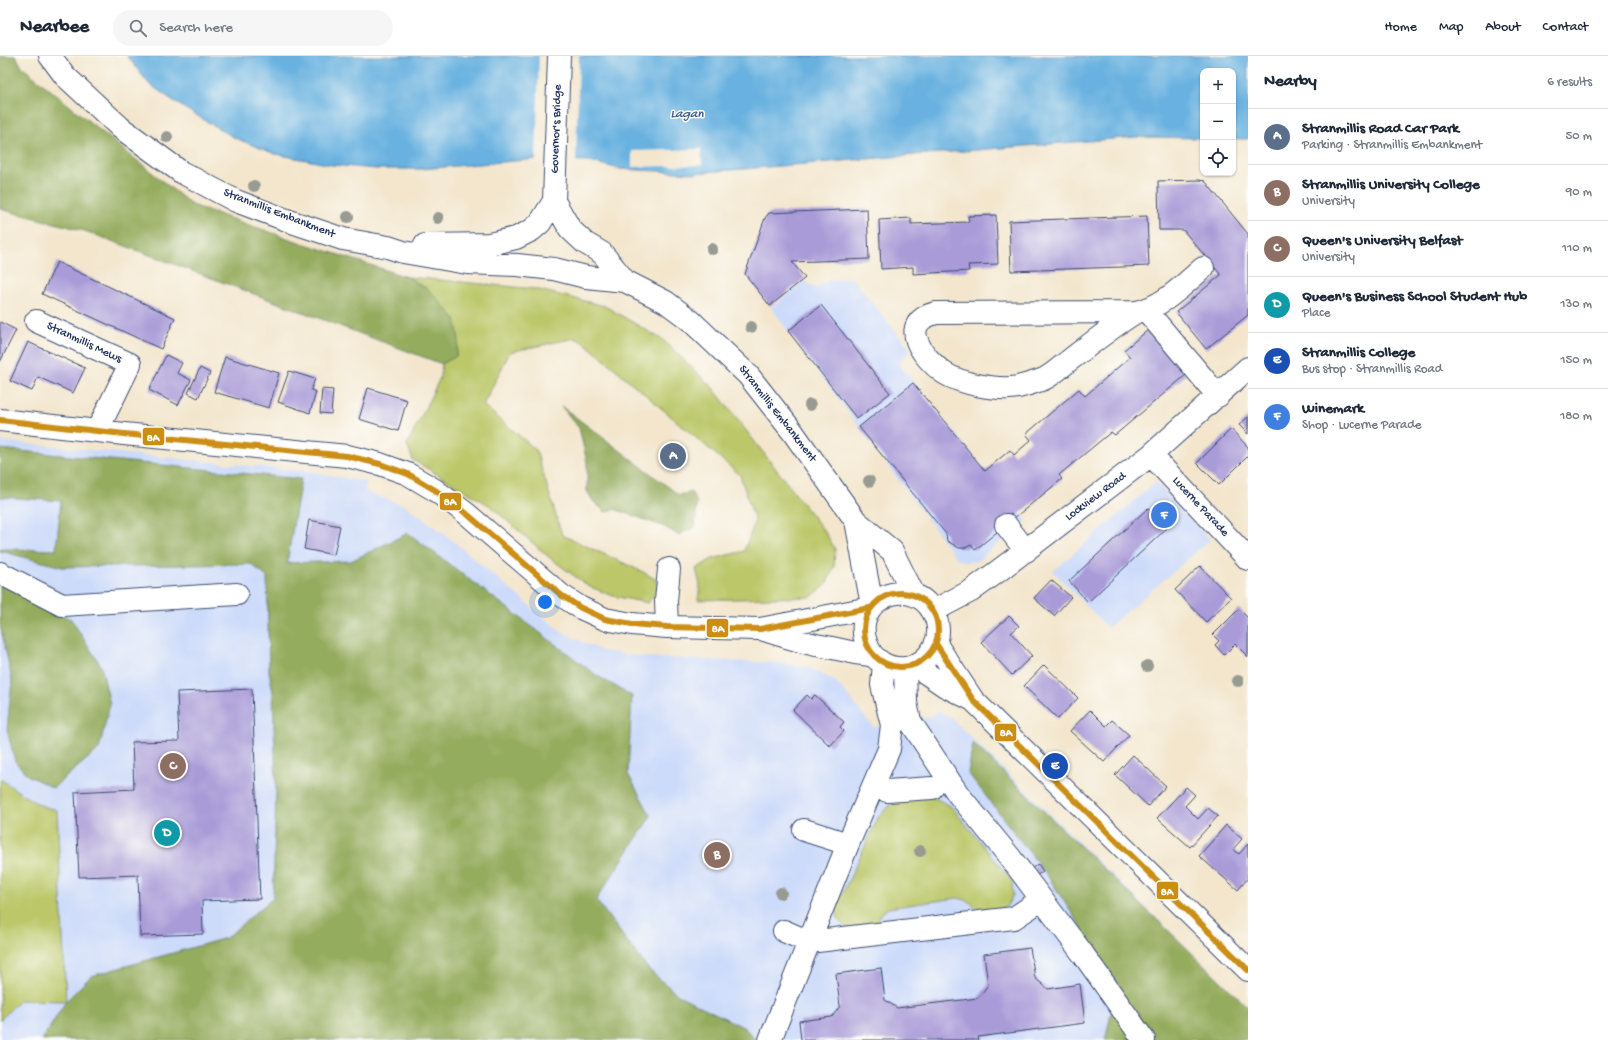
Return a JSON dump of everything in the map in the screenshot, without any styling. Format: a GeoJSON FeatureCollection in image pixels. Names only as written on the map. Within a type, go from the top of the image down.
{"type":"FeatureCollection","features":[{"type":"Feature","properties":{"kind":"street","name":"Stranmillis Embankment"},"geometry":{"type":"LineString","coordinates":[[50,56],[65,76],[121,128],[181,172],[236,201],[342,239],[388,247],[403,252],[467,263],[518,265],[554,269],[586,277],[626,281]]}},
{"type":"Feature","properties":{"kind":"street","name":"Governor's Bridge"},"geometry":{"type":"LineString","coordinates":[[555,192],[559,56]]}},
{"type":"Feature","properties":{"kind":"street","name":"Stranmillis Embankment"},"geometry":{"type":"LineString","coordinates":[[388,247],[404,245],[489,244],[516,238],[532,230],[540,223],[555,192]]}},
{"type":"Feature","properties":{"kind":"street","name":"Stranmillis Embankment"},"geometry":{"type":"LineString","coordinates":[[555,192],[570,229],[585,243],[602,253],[626,281],[666,302],[690,320],[740,366],[792,431],[856,521],[892,551],[914,595]]}},
{"type":"Feature","properties":{"kind":"street"},"geometry":{"type":"LineString","coordinates":[[1203,268],[1161,303],[1141,311],[1045,378],[1016,387],[994,387],[969,383],[945,373],[930,362],[919,348],[915,334],[920,321],[926,316],[936,313],[1141,311],[1218,396]]}},
{"type":"Feature","properties":{"kind":"street","name":"Stranmillis Mews"},"geometry":{"type":"LineString","coordinates":[[36,321],[130,364],[97,431]]}},
{"type":"Feature","properties":{"kind":"street","name":"Lockview Road"},"geometry":{"type":"LineString","coordinates":[[933,611],[971,591],[1026,551],[1151,455],[1248,368]]}},
{"type":"Feature","properties":{"kind":"street"},"geometry":{"type":"LineString","coordinates":[[0,420],[340,455],[380,464],[408,474],[435,490],[467,514],[561,595],[581,608],[605,619],[632,624],[667,627],[760,629],[871,606],[885,596],[894,593],[904,593],[914,595],[925,602],[933,611],[937,622],[938,633],[936,644],[930,654],[923,661],[910,667],[894,668],[878,660],[760,629]]}},
{"type":"Feature","properties":{"kind":"street","name":"Lucerne Parade"},"geometry":{"type":"LineString","coordinates":[[1151,455],[1248,559]]}},
{"type":"Feature","properties":{"kind":"street","name":"Stranmillis Embankment"},"geometry":{"type":"LineString","coordinates":[[856,521],[871,606]]}},
{"type":"Feature","properties":{"kind":"street"},"geometry":{"type":"LineString","coordinates":[[1006,525],[1026,551]]}},
{"type":"Feature","properties":{"kind":"street"},"geometry":{"type":"LineString","coordinates":[[667,627],[666,601],[669,569]]}},
{"type":"Feature","properties":{"kind":"street"},"geometry":{"type":"LineString","coordinates":[[0,573],[62,605],[237,594]]}},
{"type":"Feature","properties":{"kind":"street"},"geometry":{"type":"LineString","coordinates":[[770,1040],[848,844],[889,750],[892,725],[882,685],[878,660],[866,646],[863,634],[864,622],[871,606]]}},
{"type":"Feature","properties":{"kind":"street"},"geometry":{"type":"LineString","coordinates":[[936,644],[973,700],[1248,970]]}},
{"type":"Feature","properties":{"kind":"street"},"geometry":{"type":"LineString","coordinates":[[910,667],[973,700]]}},
{"type":"Feature","properties":{"kind":"street"},"geometry":{"type":"LineString","coordinates":[[910,667],[906,702],[910,721],[958,794],[1009,856],[1083,954],[1144,1040]]}},
{"type":"Feature","properties":{"kind":"street"},"geometry":{"type":"LineString","coordinates":[[874,784],[887,791],[932,788]]}},
{"type":"Feature","properties":{"kind":"street"},"geometry":{"type":"LineString","coordinates":[[804,830],[848,844]]}},
{"type":"Feature","properties":{"kind":"street"},"geometry":{"type":"LineString","coordinates":[[784,931],[809,942],[1014,918],[1041,900]]}},
{"type":"Feature","properties":{"kind":"shaded area"},"geometry":{"type":"Polygon","coordinates":[[[852,278],[911,350],[898,363],[1027,521],[977,561],[966,562],[957,559],[771,308],[804,281],[817,288],[828,280],[852,278]]]}},
{"type":"Feature","properties":{"kind":"shaded area"},"geometry":{"type":"Polygon","coordinates":[[[0,441],[313,472],[366,482],[365,492],[404,505],[447,536],[560,631],[602,651],[643,657],[782,663],[812,669],[837,682],[873,727],[931,717],[937,712],[949,716],[1248,1007],[1248,1040],[0,1040],[0,441]]]}},
{"type":"Feature","properties":{"kind":"shaded area"},"geometry":{"type":"Polygon","coordinates":[[[1156,482],[1210,540],[1108,628],[1053,571],[1156,482]]]}},
{"type":"Feature","properties":{"kind":"green space"},"geometry":{"type":"Polygon","coordinates":[[[0,56],[16,56],[22,67],[192,205],[407,277],[429,290],[455,318],[459,340],[456,356],[442,364],[85,231],[0,209],[0,56]]]}},
{"type":"Feature","properties":{"kind":"green space"},"geometry":{"type":"Polygon","coordinates":[[[408,277],[535,289],[605,306],[663,340],[713,388],[825,532],[835,549],[834,568],[825,586],[811,597],[698,600],[700,585],[696,569],[712,559],[744,551],[755,521],[740,475],[587,345],[575,338],[510,352],[483,405],[536,450],[562,535],[655,579],[659,588],[648,603],[613,596],[588,586],[550,558],[489,505],[413,460],[407,445],[440,378],[442,364],[456,356],[429,290],[408,277]]]}},
{"type":"Feature","properties":{"kind":"green space"},"geometry":{"type":"Polygon","coordinates":[[[561,406],[679,495],[691,492],[697,502],[695,527],[678,535],[665,527],[614,509],[605,512],[593,501],[587,491],[587,462],[579,428],[561,406]]]}},
{"type":"Feature","properties":{"kind":"green space"},"geometry":{"type":"Polygon","coordinates":[[[0,449],[301,479],[287,563],[351,561],[408,533],[596,675],[632,696],[628,774],[651,816],[596,900],[648,969],[678,995],[745,1028],[755,1040],[42,1040],[66,1001],[91,976],[226,938],[273,898],[276,790],[273,692],[269,671],[267,577],[251,564],[62,567],[0,551],[0,549],[56,550],[61,501],[0,497],[0,449]]]}},
{"type":"Feature","properties":{"kind":"green space"},"geometry":{"type":"Polygon","coordinates":[[[0,582],[71,619],[101,666],[110,704],[99,749],[53,788],[27,775],[15,761],[7,730],[12,680],[0,625],[0,582]]]}},
{"type":"Feature","properties":{"kind":"green space"},"geometry":{"type":"Polygon","coordinates":[[[973,743],[1248,1007],[1248,1040],[1105,1040],[1118,984],[1047,875],[968,773],[973,743]]]}},
{"type":"Feature","properties":{"kind":"green space"},"geometry":{"type":"Polygon","coordinates":[[[0,779],[34,802],[57,810],[66,1001],[20,1000],[0,1020],[0,779]]]}},
{"type":"Feature","properties":{"kind":"green space"},"geometry":{"type":"Polygon","coordinates":[[[909,798],[935,798],[952,807],[1012,881],[1013,895],[1007,906],[981,914],[971,903],[957,898],[888,908],[881,914],[876,926],[848,929],[842,924],[837,916],[837,905],[879,816],[891,804],[909,798]]]}},
{"type":"Feature","properties":{"kind":"water","name":"Lagan"},"geometry":{"type":"Polygon","coordinates":[[[127,56],[1248,56],[1248,139],[1236,139],[1236,68],[1200,68],[1200,138],[1137,137],[694,173],[620,169],[588,161],[538,159],[421,169],[376,169],[332,165],[275,154],[235,138],[184,108],[149,84],[127,56]]]}},
{"type":"Feature","properties":{"kind":"pier"},"geometry":{"type":"Polygon","coordinates":[[[539,56],[579,56],[576,162],[536,161],[539,56]]]}},
{"type":"Feature","properties":{"kind":"pier"},"geometry":{"type":"Polygon","coordinates":[[[701,149],[702,165],[632,167],[632,151],[701,149]]]}},
{"type":"Feature","properties":{"kind":"building"},"geometry":{"type":"Polygon","coordinates":[[[1158,181],[1205,181],[1248,234],[1248,315],[1206,349],[1176,312],[1221,275],[1183,230],[1159,230],[1158,181]]]}},
{"type":"Feature","properties":{"kind":"building"},"geometry":{"type":"Polygon","coordinates":[[[867,209],[869,259],[792,262],[805,278],[770,306],[745,274],[765,218],[769,213],[867,209]]]}},
{"type":"Feature","properties":{"kind":"building"},"geometry":{"type":"Polygon","coordinates":[[[996,215],[998,264],[968,265],[969,271],[913,274],[913,267],[881,269],[879,220],[911,218],[911,224],[969,222],[968,216],[996,215]]]}},
{"type":"Feature","properties":{"kind":"building"},"geometry":{"type":"Polygon","coordinates":[[[1147,216],[1149,266],[1011,271],[1009,221],[1147,216]]]}},
{"type":"Feature","properties":{"kind":"building"},"geometry":{"type":"Polygon","coordinates":[[[57,262],[175,318],[161,349],[42,294],[57,262]]]}},
{"type":"Feature","properties":{"kind":"building"},"geometry":{"type":"Polygon","coordinates":[[[821,305],[890,393],[857,419],[788,331],[821,305]]]}},
{"type":"Feature","properties":{"kind":"building"},"geometry":{"type":"Polygon","coordinates":[[[0,322],[16,330],[0,362],[0,322]]]}},
{"type":"Feature","properties":{"kind":"building"},"geometry":{"type":"Polygon","coordinates":[[[1148,330],[1186,375],[1115,435],[1111,432],[1059,475],[1062,479],[975,550],[971,545],[965,548],[959,548],[947,541],[946,534],[859,427],[913,383],[985,471],[1010,450],[1014,455],[1031,440],[1026,434],[1079,389],[1085,396],[1130,357],[1124,350],[1148,330]]]}},
{"type":"Feature","properties":{"kind":"building"},"geometry":{"type":"Polygon","coordinates":[[[28,342],[85,368],[73,393],[38,377],[32,391],[10,381],[28,342]]]}},
{"type":"Feature","properties":{"kind":"building"},"geometry":{"type":"Polygon","coordinates":[[[166,355],[182,363],[177,373],[191,380],[178,405],[149,390],[166,355]]]}},
{"type":"Feature","properties":{"kind":"building"},"geometry":{"type":"Polygon","coordinates":[[[225,357],[279,373],[269,408],[214,392],[225,357]]]}},
{"type":"Feature","properties":{"kind":"building"},"geometry":{"type":"Polygon","coordinates":[[[200,368],[210,373],[198,398],[188,393],[200,368]]]}},
{"type":"Feature","properties":{"kind":"building"},"geometry":{"type":"Polygon","coordinates":[[[289,371],[315,379],[311,390],[316,392],[310,413],[278,402],[289,371]]]}},
{"type":"Feature","properties":{"kind":"building"},"geometry":{"type":"Polygon","coordinates":[[[368,388],[407,400],[398,431],[359,419],[368,388]]]}},
{"type":"Feature","properties":{"kind":"building"},"geometry":{"type":"Polygon","coordinates":[[[322,389],[333,390],[331,414],[320,413],[322,389]]]}},
{"type":"Feature","properties":{"kind":"building"},"geometry":{"type":"Polygon","coordinates":[[[1248,417],[1248,434],[1239,425],[1248,417]]]}},
{"type":"Feature","properties":{"kind":"building"},"geometry":{"type":"Polygon","coordinates":[[[1231,429],[1248,447],[1248,456],[1219,485],[1197,463],[1231,429]]]}},
{"type":"Feature","properties":{"kind":"building"},"geometry":{"type":"Polygon","coordinates":[[[1148,508],[1167,528],[1088,602],[1069,581],[1148,508]]]}},
{"type":"Feature","properties":{"kind":"building"},"geometry":{"type":"Polygon","coordinates":[[[309,520],[340,526],[334,555],[304,549],[309,520]]]}},
{"type":"Feature","properties":{"kind":"building"},"geometry":{"type":"Polygon","coordinates":[[[1200,566],[1231,598],[1206,622],[1175,590],[1200,566]]]}},
{"type":"Feature","properties":{"kind":"building"},"geometry":{"type":"Polygon","coordinates":[[[1051,580],[1071,597],[1054,616],[1034,598],[1051,580]]]}},
{"type":"Feature","properties":{"kind":"building"},"geometry":{"type":"Polygon","coordinates":[[[1239,609],[1248,618],[1248,657],[1235,644],[1224,655],[1215,645],[1219,641],[1213,635],[1239,609]]]}},
{"type":"Feature","properties":{"kind":"building"},"geometry":{"type":"Polygon","coordinates":[[[1009,616],[1019,626],[1011,633],[1032,656],[1012,675],[981,642],[1009,616]]]}},
{"type":"Feature","properties":{"kind":"building"},"geometry":{"type":"Polygon","coordinates":[[[1044,665],[1078,698],[1058,719],[1024,686],[1044,665]]]}},
{"type":"Feature","properties":{"kind":"building"},"geometry":{"type":"Polygon","coordinates":[[[252,689],[260,899],[202,901],[203,934],[140,936],[138,875],[79,877],[75,792],[134,789],[132,742],[179,741],[177,692],[252,689]]]}},
{"type":"Feature","properties":{"kind":"building"},"geometry":{"type":"Polygon","coordinates":[[[807,695],[811,699],[815,695],[844,722],[840,727],[844,731],[830,746],[793,710],[807,695]]]}},
{"type":"Feature","properties":{"kind":"building"},"geometry":{"type":"Polygon","coordinates":[[[1090,710],[1106,726],[1112,720],[1129,735],[1104,762],[1070,731],[1090,710]]]}},
{"type":"Feature","properties":{"kind":"building"},"geometry":{"type":"Polygon","coordinates":[[[1133,755],[1166,786],[1148,806],[1115,775],[1133,755]]]}},
{"type":"Feature","properties":{"kind":"building"},"geometry":{"type":"Polygon","coordinates":[[[1186,787],[1195,795],[1185,806],[1198,819],[1208,808],[1218,816],[1190,847],[1157,818],[1186,787]]]}},
{"type":"Feature","properties":{"kind":"building"},"geometry":{"type":"Polygon","coordinates":[[[1226,825],[1242,839],[1233,849],[1239,854],[1248,844],[1248,878],[1238,890],[1199,856],[1226,825]]]}},
{"type":"Feature","properties":{"kind":"building"},"geometry":{"type":"Polygon","coordinates":[[[1038,864],[1043,871],[1036,876],[1031,869],[1038,864]]]}},
{"type":"Feature","properties":{"kind":"building"},"geometry":{"type":"Polygon","coordinates":[[[1030,948],[1035,978],[1048,989],[1080,984],[1085,1023],[978,1037],[979,1040],[801,1040],[799,1021],[832,1017],[840,1006],[836,974],[881,968],[885,1000],[897,1008],[978,998],[988,985],[984,954],[1030,948]]]}},
{"type":"Feature","properties":{"kind":"transit line","name":"8A"},"geometry":{"type":"LineString","coordinates":[[0,420],[347,456],[380,464],[408,474],[435,490],[467,514],[561,595],[581,608],[605,619],[632,624],[667,627],[760,629],[870,608]]}},
{"type":"Feature","properties":{"kind":"transit line","name":"8A"},"geometry":{"type":"LineString","coordinates":[[894,593],[908,593],[922,599],[932,609],[938,623],[938,630],[938,637],[932,651],[922,661],[908,667],[894,667],[880,661],[870,651],[864,637],[864,623],[870,609],[880,599],[894,593]]}},
{"type":"Feature","properties":{"kind":"transit line","name":"8A"},"geometry":{"type":"LineString","coordinates":[[936,644],[973,700],[1248,970]]}},
{"type":"Feature","properties":{"kind":"place","name":"Stranmillis Road Car Park"},"geometry":{"type":"Point","coordinates":[673,456]}},
{"type":"Feature","properties":{"kind":"place","name":"Winemark"},"geometry":{"type":"Point","coordinates":[1164,515]}},
{"type":"Feature","properties":{"kind":"place","name":"Queen's University Belfast"},"geometry":{"type":"Point","coordinates":[173,766]}},
{"type":"Feature","properties":{"kind":"place","name":"Stranmillis College"},"geometry":{"type":"Point","coordinates":[1055,766]}},
{"type":"Feature","properties":{"kind":"place","name":"Queen's Business School Student Hub"},"geometry":{"type":"Point","coordinates":[167,833]}},
{"type":"Feature","properties":{"kind":"place","name":"Stranmillis University College"},"geometry":{"type":"Point","coordinates":[717,855]}}]}
